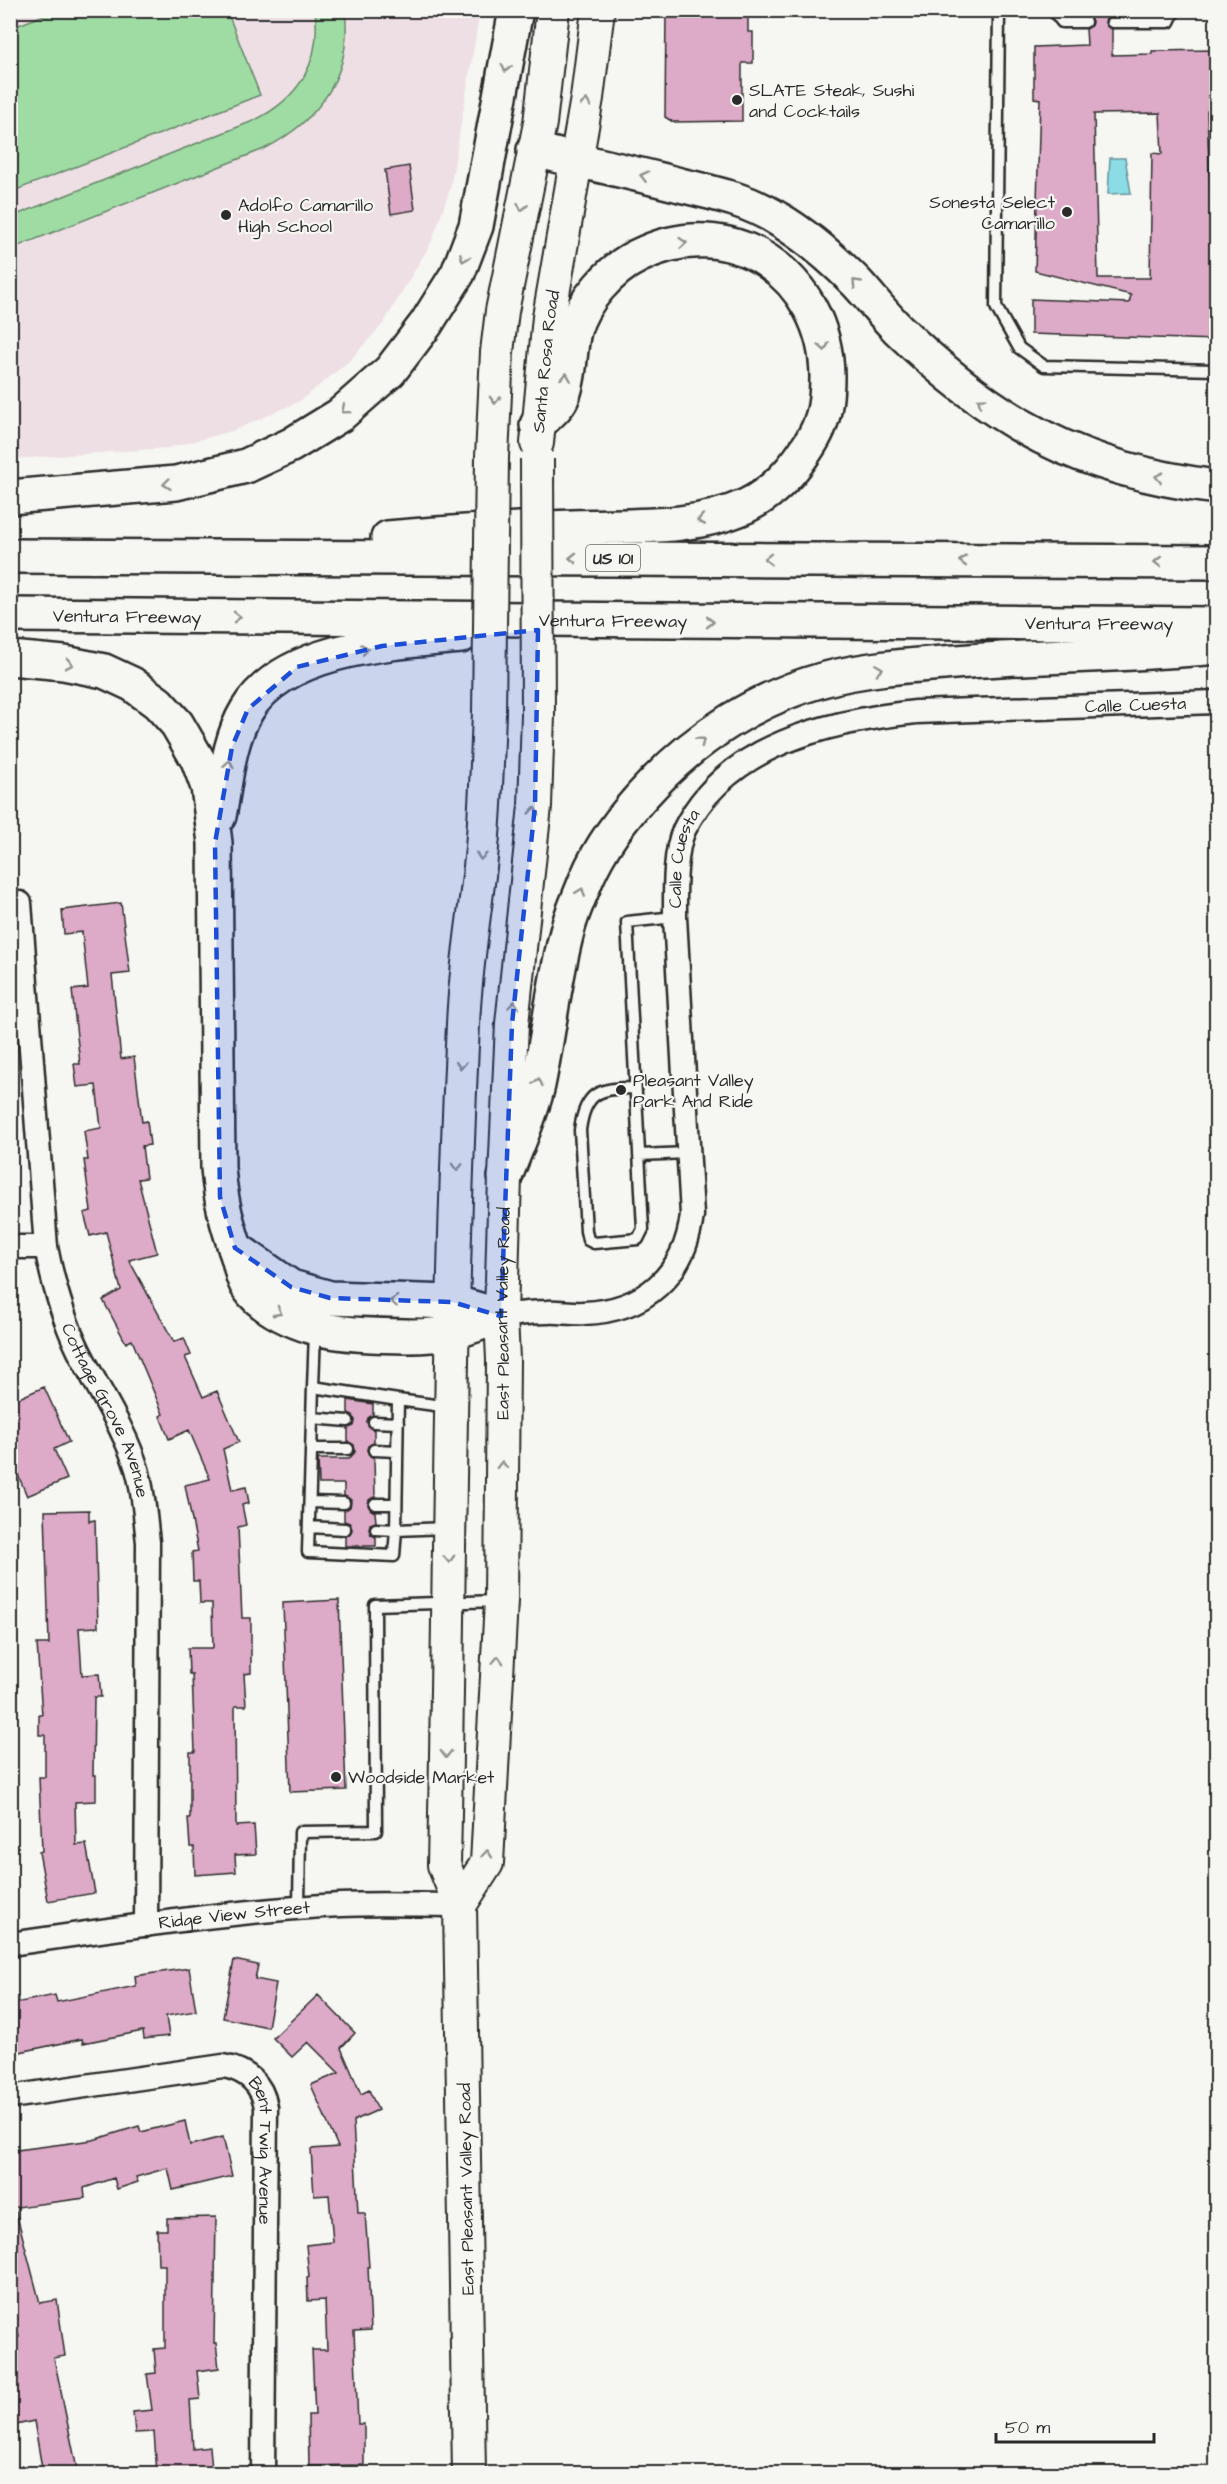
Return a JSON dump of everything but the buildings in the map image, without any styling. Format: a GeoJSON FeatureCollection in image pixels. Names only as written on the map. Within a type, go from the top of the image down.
{"type":"FeatureCollection","features":[{"type":"Feature","properties":{"kind":"highway"},"geometry":{"type":"LineString","coordinates":[[10,497],[176,483],[246,465],[291,445],[340,415],[390,371],[426,324],[458,273],[476,226],[516,10]]}},
{"type":"Feature","properties":{"kind":"highway"},"geometry":{"type":"LineString","coordinates":[[534,150],[741,200],[775,217],[805,236],[855,281],[911,341],[966,390],[1000,414],[1040,437],[1083,456],[1138,473],[1216,487]]}},
{"type":"Feature","properties":{"kind":"highway"},"geometry":{"type":"LineString","coordinates":[[225,555],[460,531],[700,521],[748,505],[769,492],[789,473],[808,448],[821,421],[827,387],[824,342],[815,316],[799,290],[775,265],[746,249],[712,240],[670,244],[638,256],[615,272],[599,288],[574,329],[563,397],[537,425]]}},
{"type":"Feature","properties":{"kind":"highway","name":"US 101"},"geometry":{"type":"LineString","coordinates":[[10,556],[225,555],[1216,562]]}},
{"type":"Feature","properties":{"kind":"highway","name":"Ventura Freeway"},"geometry":{"type":"LineString","coordinates":[[10,615],[457,618],[630,622],[1216,624]]}},
{"type":"Feature","properties":{"kind":"highway"},"geometry":{"type":"LineString","coordinates":[[215,843],[232,747],[239,726],[248,709],[260,694],[297,667],[325,656],[438,638],[630,622]]}},
{"type":"Feature","properties":{"kind":"highway"},"geometry":{"type":"LineString","coordinates":[[505,1177],[537,1087],[568,927],[587,876],[612,834],[638,800],[668,768],[701,740],[775,697],[822,680],[879,668],[1216,647]]}},
{"type":"Feature","properties":{"kind":"highway"},"geometry":{"type":"LineString","coordinates":[[10,658],[64,663],[104,671],[132,684],[158,703],[177,724],[198,760],[208,787],[215,843],[220,1197],[226,1224],[247,1286],[267,1306],[315,1328],[415,1336],[452,1317]]}},
{"type":"Feature","properties":{"kind":"highway"},"geometry":{"type":"LineString","coordinates":[[235,1248],[291,1287],[330,1298],[452,1317],[501,1316]]}},
{"type":"Feature","properties":{"kind":"main road"},"geometry":{"type":"LineString","coordinates":[[534,150],[540,123],[553,10]]}},
{"type":"Feature","properties":{"kind":"main road","name":"Santa Rosa Road"},"geometry":{"type":"LineString","coordinates":[[538,715],[537,425],[549,317],[576,160],[598,10]]}},
{"type":"Feature","properties":{"kind":"main road","name":"East Pleasant Valley Road"},"geometry":{"type":"LineString","coordinates":[[470,2474],[460,1905],[444,1865],[450,1602],[448,1528],[452,1317],[463,1022],[483,835],[489,713],[492,457],[497,352],[502,311],[534,150]]}},
{"type":"Feature","properties":{"kind":"main road","name":"East Pleasant Valley Road"},"geometry":{"type":"LineString","coordinates":[[460,1905],[487,1863],[501,1601],[503,1360],[501,1316],[505,1177],[512,1024],[535,806],[538,715]]}},
{"type":"Feature","properties":{"kind":"street","name":"Calle Cuesta"},"geometry":{"type":"LineString","coordinates":[[501,1316],[546,1312],[598,1312],[643,1298],[663,1282],[678,1262],[689,1237],[692,1215],[675,916],[675,873],[683,832],[705,798],[737,768],[780,743],[826,726],[867,717],[916,712],[1216,702]]}},
{"type":"Feature","properties":{"kind":"street","name":"Cottage Grove Avenue"},"geometry":{"type":"LineString","coordinates":[[20,903],[19,1003],[46,1248],[53,1283],[65,1319],[126,1440],[143,1500],[148,1542],[146,1924]]}},
{"type":"Feature","properties":{"kind":"street"},"geometry":{"type":"LineString","coordinates":[[10,1247],[46,1248]]}},
{"type":"Feature","properties":{"kind":"street","name":"Ridge View Street"},"geometry":{"type":"LineString","coordinates":[[10,1944],[146,1924],[299,1908],[343,1905],[460,1905]]}},
{"type":"Feature","properties":{"kind":"street","name":"Bent Twig Avenue"},"geometry":{"type":"LineString","coordinates":[[10,2097],[223,2066],[237,2068],[258,2086],[266,2107],[263,2474]]}},
{"type":"Feature","properties":{"kind":"lane"},"geometry":{"type":"LineString","coordinates":[[999,10],[996,307],[1018,348],[1044,366],[1216,370]]}},
{"type":"Feature","properties":{"kind":"lane"},"geometry":{"type":"LineString","coordinates":[[1053,10],[1062,22],[1086,22]]}},
{"type":"Feature","properties":{"kind":"lane"},"geometry":{"type":"LineString","coordinates":[[1112,22],[1169,22],[1175,10]]}},
{"type":"Feature","properties":{"kind":"lane"},"geometry":{"type":"LineString","coordinates":[[635,1088],[603,1089],[587,1105],[581,1120],[586,1231],[590,1242],[638,1239],[642,1234],[639,1155],[627,922],[675,916]]}},
{"type":"Feature","properties":{"kind":"lane"},"geometry":{"type":"LineString","coordinates":[[639,1155],[688,1153]]}},
{"type":"Feature","properties":{"kind":"lane"},"geometry":{"type":"LineString","coordinates":[[315,1328],[308,1552],[394,1556],[398,1400]]}},
{"type":"Feature","properties":{"kind":"lane"},"geometry":{"type":"LineString","coordinates":[[313,1387],[450,1407]]}},
{"type":"Feature","properties":{"kind":"lane"},"geometry":{"type":"LineString","coordinates":[[312,1418],[348,1420]]}},
{"type":"Feature","properties":{"kind":"lane"},"geometry":{"type":"LineString","coordinates":[[374,1422],[398,1423]]}},
{"type":"Feature","properties":{"kind":"lane"},"geometry":{"type":"LineString","coordinates":[[311,1449],[348,1449]]}},
{"type":"Feature","properties":{"kind":"lane"},"geometry":{"type":"LineString","coordinates":[[374,1450],[397,1451]]}},
{"type":"Feature","properties":{"kind":"lane"},"geometry":{"type":"LineString","coordinates":[[310,1502],[344,1503]]}},
{"type":"Feature","properties":{"kind":"lane"},"geometry":{"type":"LineString","coordinates":[[375,1504],[396,1504]]}},
{"type":"Feature","properties":{"kind":"lane"},"geometry":{"type":"LineString","coordinates":[[309,1527],[345,1529]]}},
{"type":"Feature","properties":{"kind":"lane"},"geometry":{"type":"LineString","coordinates":[[376,1529],[448,1528]]}},
{"type":"Feature","properties":{"kind":"lane"},"geometry":{"type":"LineString","coordinates":[[299,1908],[300,1832],[376,1831],[375,1605],[501,1601]]}},
{"type":"Feature","properties":{"kind":"highlighted area"},"geometry":{"type":"Polygon","coordinates":[[[538,630],[535,806],[512,1024],[501,1316],[452,1302],[330,1298],[291,1287],[235,1248],[220,1197],[215,843],[232,747],[248,709],[297,667],[382,646],[538,630]]]}},
{"type":"Feature","properties":{"kind":"shaded area","name":"Adolfo Camarillo High School"},"geometry":{"type":"Polygon","coordinates":[[[11,11],[480,11],[450,189],[432,241],[383,324],[349,361],[300,401],[235,430],[168,448],[11,459],[11,11]]]}},
{"type":"Feature","properties":{"kind":"green space"},"geometry":{"type":"Polygon","coordinates":[[[54,11],[227,11],[260,95],[11,192],[11,28],[54,11]]]}},
{"type":"Feature","properties":{"kind":"green space"},"geometry":{"type":"Polygon","coordinates":[[[315,11],[345,11],[346,34],[343,55],[337,75],[316,110],[284,138],[264,149],[11,249],[11,217],[253,121],[283,102],[295,90],[311,62],[315,47],[315,11]]]}},
{"type":"Feature","properties":{"kind":"water"},"geometry":{"type":"Polygon","coordinates":[[[1110,158],[1125,158],[1131,193],[1108,194],[1110,158]]]}},
{"type":"Feature","properties":{"kind":"place","name":"SLATE Steak, Sushi and Cocktails"},"geometry":{"type":"Point","coordinates":[737,100]}},
{"type":"Feature","properties":{"kind":"place","name":"Sonesta Select Camarillo"},"geometry":{"type":"Point","coordinates":[1067,212]}},
{"type":"Feature","properties":{"kind":"place","name":"Adolfo Camarillo High School"},"geometry":{"type":"Point","coordinates":[226,215]}},
{"type":"Feature","properties":{"kind":"place","name":"Pleasant Valley Park And Ride"},"geometry":{"type":"Point","coordinates":[621,1090]}},
{"type":"Feature","properties":{"kind":"place","name":"Woodside Market"},"geometry":{"type":"Point","coordinates":[336,1777]}}]}
